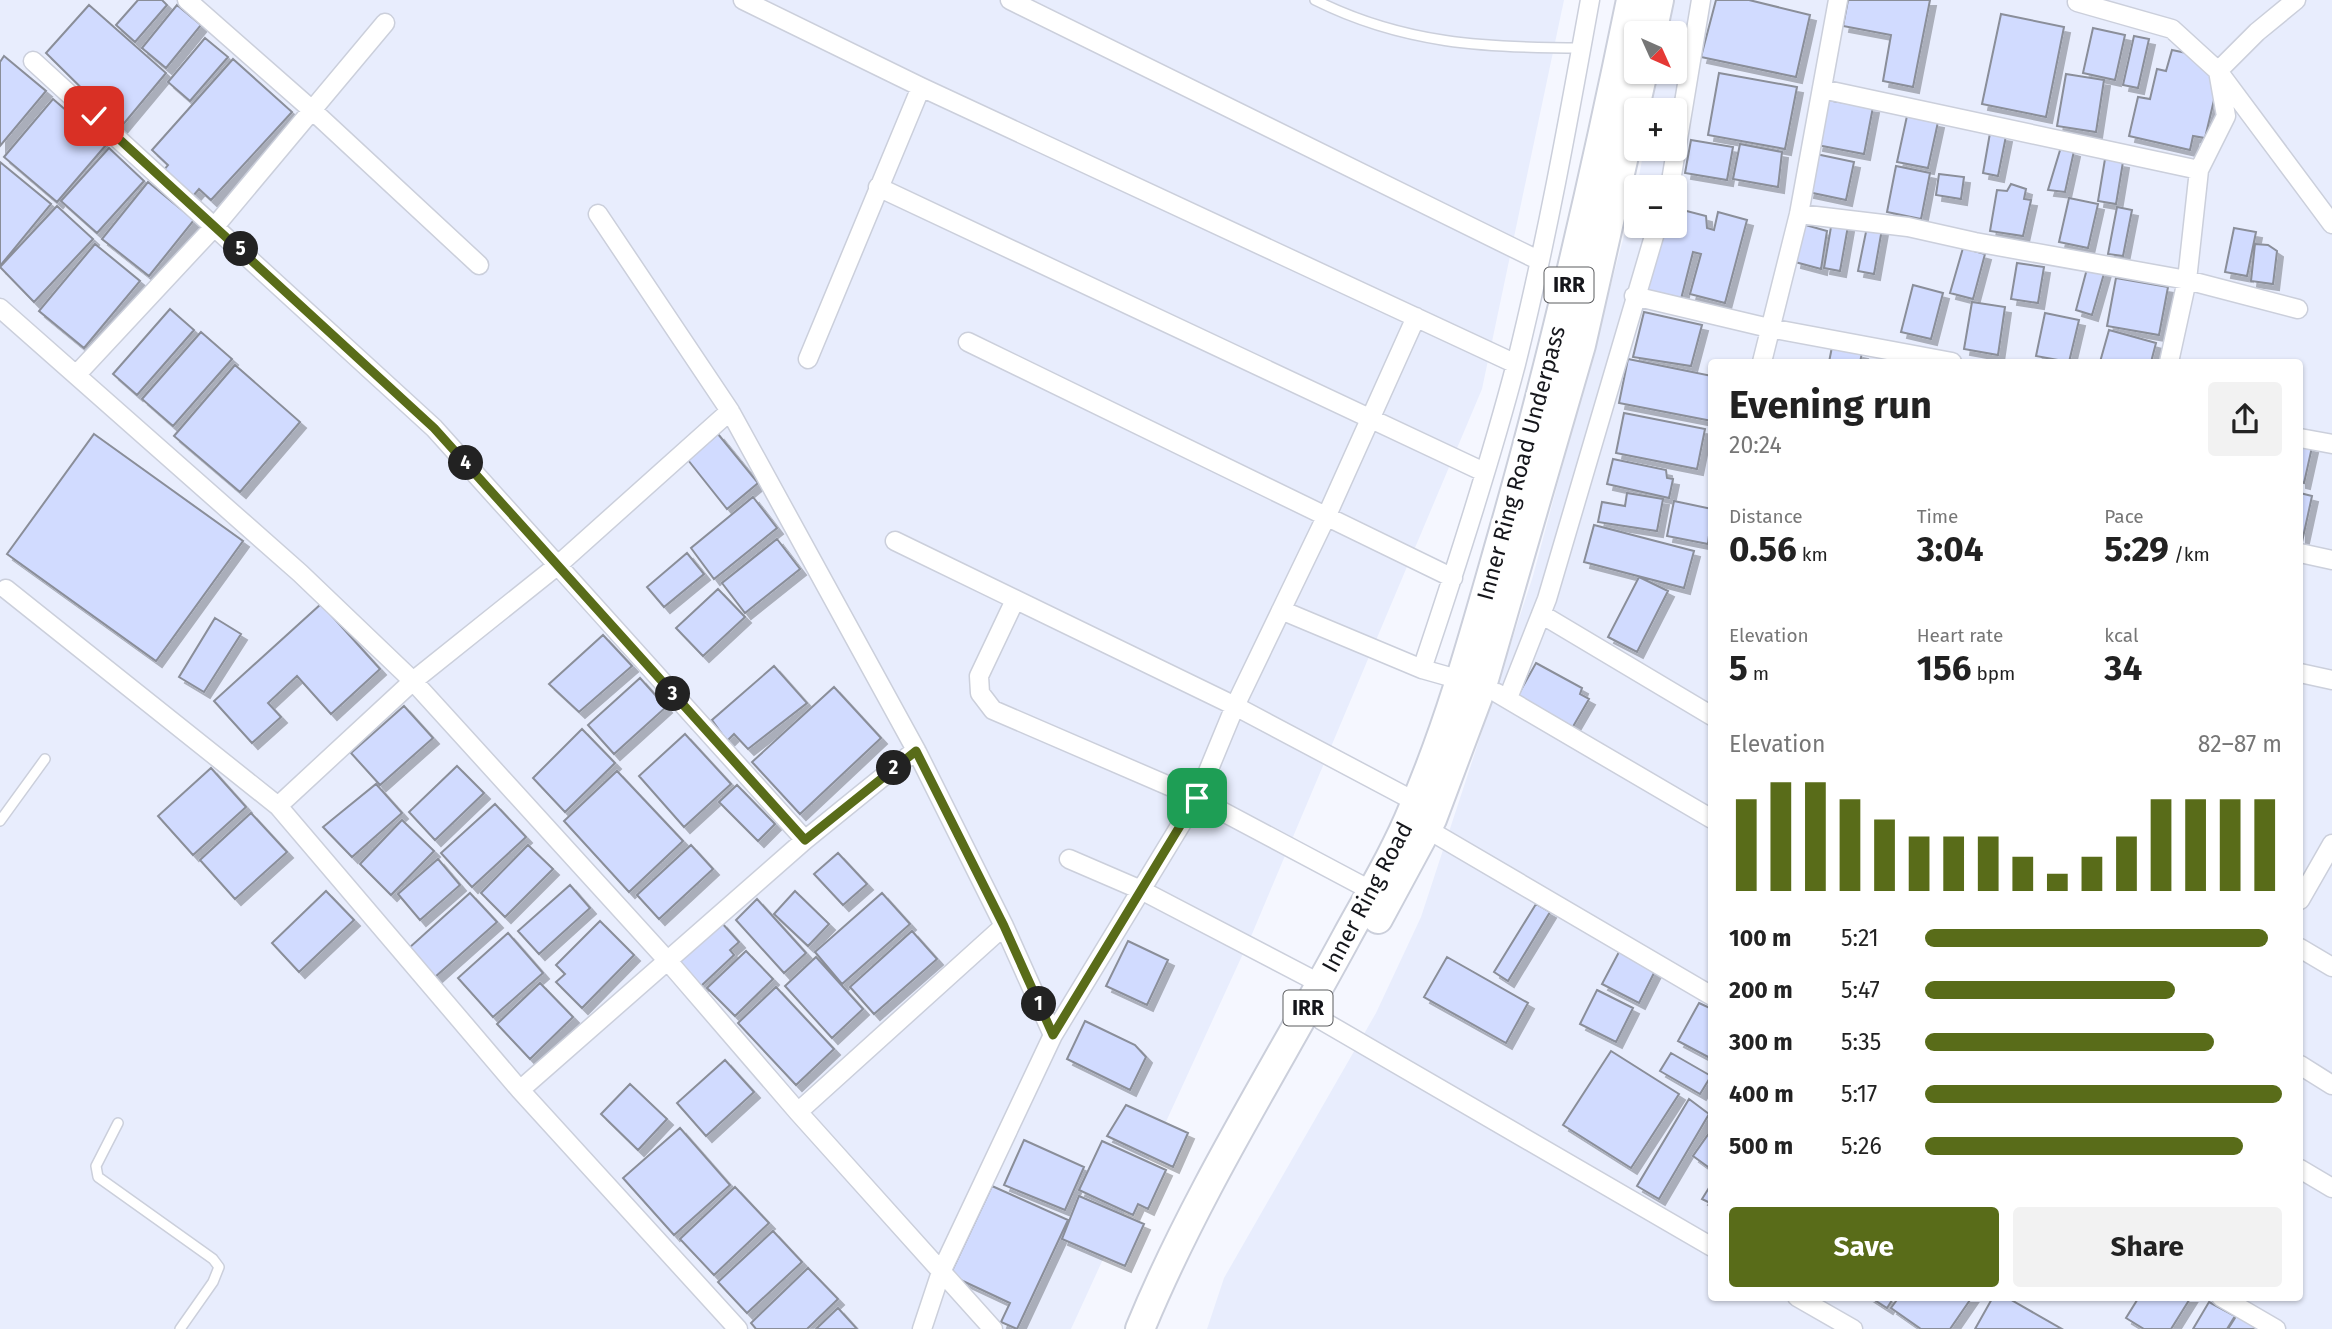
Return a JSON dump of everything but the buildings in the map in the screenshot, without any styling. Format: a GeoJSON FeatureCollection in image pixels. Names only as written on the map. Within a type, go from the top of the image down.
{"type":"FeatureCollection","features":[{"type":"Feature","properties":{"kind":"main road","name":"Inner Ring Road Underpass"},"geometry":{"type":"LineString","coordinates":[[1472,683],[1593,186],[1631,0]]}},
{"type":"Feature","properties":{"kind":"main road"},"geometry":{"type":"LineString","coordinates":[[1655,21],[1659,0]]}},
{"type":"Feature","properties":{"kind":"main road","name":"Inner Ring Road Underpass"},"geometry":{"type":"LineString","coordinates":[[1472,683],[1581,345],[1640,84]]}},
{"type":"Feature","properties":{"kind":"main road","name":"Inner Ring Road"},"geometry":{"type":"LineString","coordinates":[[1140,1329],[1173,1255],[1372,891],[1472,683]]}},
{"type":"Feature","properties":{"kind":"main road","name":"Inner Ring Road"},"geometry":{"type":"LineString","coordinates":[[1159,1329],[1195,1249],[1427,829],[1472,683]]}},
{"type":"Feature","properties":{"kind":"street"},"geometry":{"type":"LineString","coordinates":[[187,0],[313,110],[479,265]]}},
{"type":"Feature","properties":{"kind":"street"},"geometry":{"type":"LineString","coordinates":[[743,0],[921,87],[1516,364]]}},
{"type":"Feature","properties":{"kind":"street"},"geometry":{"type":"LineString","coordinates":[[1010,0],[1538,260]]}},
{"type":"Feature","properties":{"kind":"street"},"geometry":{"type":"LineString","coordinates":[[1422,669],[1453,578],[1516,364],[1590,0]]}},
{"type":"Feature","properties":{"kind":"street"},"geometry":{"type":"LineString","coordinates":[[1672,175],[1701,0]]}},
{"type":"Feature","properties":{"kind":"street"},"geometry":{"type":"LineString","coordinates":[[1763,359],[1799,214],[1838,0]]}},
{"type":"Feature","properties":{"kind":"street"},"geometry":{"type":"LineString","coordinates":[[2218,71],[2257,32],[2296,0]]}},
{"type":"Feature","properties":{"kind":"street"},"geometry":{"type":"LineString","coordinates":[[2077,2],[2172,29],[2218,71],[2332,224]]}},
{"type":"Feature","properties":{"kind":"street"},"geometry":{"type":"LineString","coordinates":[[77,374],[216,225],[386,23]]}},
{"type":"Feature","properties":{"kind":"street"},"geometry":{"type":"LineString","coordinates":[[33,61],[216,225],[434,428],[805,840]]}},
{"type":"Feature","properties":{"kind":"street"},"geometry":{"type":"LineString","coordinates":[[2170,359],[2187,280],[2199,170],[2226,116],[2218,71]]}},
{"type":"Feature","properties":{"kind":"street"},"geometry":{"type":"LineString","coordinates":[[808,359],[921,87]]}},
{"type":"Feature","properties":{"kind":"street"},"geometry":{"type":"LineString","coordinates":[[1822,89],[2199,170]]}},
{"type":"Feature","properties":{"kind":"street"},"geometry":{"type":"LineString","coordinates":[[878,187],[1484,472]]}},
{"type":"Feature","properties":{"kind":"street"},"geometry":{"type":"LineString","coordinates":[[598,214],[730,411],[916,751],[1004,926],[1053,1035]]}},
{"type":"Feature","properties":{"kind":"street"},"geometry":{"type":"LineString","coordinates":[[1799,214],[1908,227],[1975,242],[2187,280],[2298,309]]}},
{"type":"Feature","properties":{"kind":"street"},"geometry":{"type":"LineString","coordinates":[[1508,698],[1541,614],[1653,238]]}},
{"type":"Feature","properties":{"kind":"street"},"geometry":{"type":"LineString","coordinates":[[1634,296],[1769,328],[1936,359]]}},
{"type":"Feature","properties":{"kind":"street"},"geometry":{"type":"LineString","coordinates":[[0,307],[300,573],[412,681],[667,960],[797,1112],[993,1329]]}},
{"type":"Feature","properties":{"kind":"street"},"geometry":{"type":"LineString","coordinates":[[922,1329],[941,1272],[1053,1035],[1197,798],[1235,706],[1327,515],[1416,317]]}},
{"type":"Feature","properties":{"kind":"street"},"geometry":{"type":"LineString","coordinates":[[968,342],[1453,578]]}},
{"type":"Feature","properties":{"kind":"street"},"geometry":{"type":"LineString","coordinates":[[278,806],[412,681],[558,565],[730,411]]}},
{"type":"Feature","properties":{"kind":"street"},"geometry":{"type":"LineString","coordinates":[[2303,439],[2332,444]]}},
{"type":"Feature","properties":{"kind":"street"},"geometry":{"type":"LineString","coordinates":[[895,541],[1235,706],[1416,802]]}},
{"type":"Feature","properties":{"kind":"street"},"geometry":{"type":"LineString","coordinates":[[2303,554],[2332,560]]}},
{"type":"Feature","properties":{"kind":"street"},"geometry":{"type":"LineString","coordinates":[[6,589],[278,806],[520,1090],[738,1329]]}},
{"type":"Feature","properties":{"kind":"street"},"geometry":{"type":"LineString","coordinates":[[1015,600],[979,676],[980,693],[993,710],[1197,798],[1372,891]]}},
{"type":"Feature","properties":{"kind":"street"},"geometry":{"type":"LineString","coordinates":[[1281,610],[1422,669],[1472,683],[1508,698],[1708,817]]}},
{"type":"Feature","properties":{"kind":"street"},"geometry":{"type":"LineString","coordinates":[[1541,614],[1708,714]]}},
{"type":"Feature","properties":{"kind":"street"},"geometry":{"type":"LineString","coordinates":[[2303,674],[2332,680]]}},
{"type":"Feature","properties":{"kind":"street"},"geometry":{"type":"LineString","coordinates":[[520,1090],[805,840],[916,751]]}},
{"type":"Feature","properties":{"kind":"street"},"geometry":{"type":"LineString","coordinates":[[1427,829],[1708,994]]}},
{"type":"Feature","properties":{"kind":"street"},"geometry":{"type":"LineString","coordinates":[[2303,895],[2332,845]]}},
{"type":"Feature","properties":{"kind":"street"},"geometry":{"type":"LineString","coordinates":[[1069,859],[1141,890],[1321,984]]}},
{"type":"Feature","properties":{"kind":"street"},"geometry":{"type":"LineString","coordinates":[[797,1112],[1004,926]]}},
{"type":"Feature","properties":{"kind":"street"},"geometry":{"type":"LineString","coordinates":[[2303,950],[2332,967]]}},
{"type":"Feature","properties":{"kind":"street"},"geometry":{"type":"LineString","coordinates":[[1321,1020],[1708,1245]]}},
{"type":"Feature","properties":{"kind":"street"},"geometry":{"type":"LineString","coordinates":[[2303,1067],[2332,1085]]}},
{"type":"Feature","properties":{"kind":"street"},"geometry":{"type":"LineString","coordinates":[[2303,1171],[2332,1188]]}},
{"type":"Feature","properties":{"kind":"street"},"geometry":{"type":"LineString","coordinates":[[1804,1301],[1853,1329]]}},
{"type":"Feature","properties":{"kind":"street"},"geometry":{"type":"LineString","coordinates":[[2228,1301],[2276,1329]]}},
{"type":"Feature","properties":{"kind":"lane"},"geometry":{"type":"LineString","coordinates":[[1315,0],[1342,14],[1427,38],[1480,47],[1581,48]]}},
{"type":"Feature","properties":{"kind":"lane"},"geometry":{"type":"LineString","coordinates":[[0,821],[45,759]]}},
{"type":"Feature","properties":{"kind":"lane"},"geometry":{"type":"LineString","coordinates":[[118,1123],[96,1166],[97,1177],[213,1259],[219,1267],[213,1282],[180,1329]]}},
{"type":"Feature","properties":{"kind":"shaded area"},"geometry":{"type":"Polygon","coordinates":[[[0,0],[1564,0],[1482,389],[1252,934],[1071,1329],[0,1329],[0,0]]]}},
{"type":"Feature","properties":{"kind":"shaded area"},"geometry":{"type":"Polygon","coordinates":[[[1671,0],[2332,0],[2332,1329],[1207,1329],[1224,1278],[1376,1013],[1421,917],[1533,576],[1624,236],[1624,238],[1687,238],[1687,175],[1639,175],[1642,161],[1687,161],[1687,98],[1653,98],[1656,84],[1687,84],[1687,21],[1667,21],[1671,0]]]}},
{"type":"Feature","properties":{"kind":"route"},"geometry":{"type":"LineString","coordinates":[[94,116],[216,225],[434,428],[805,840],[916,751],[1004,926],[1053,1035],[1197,798]]}}]}
